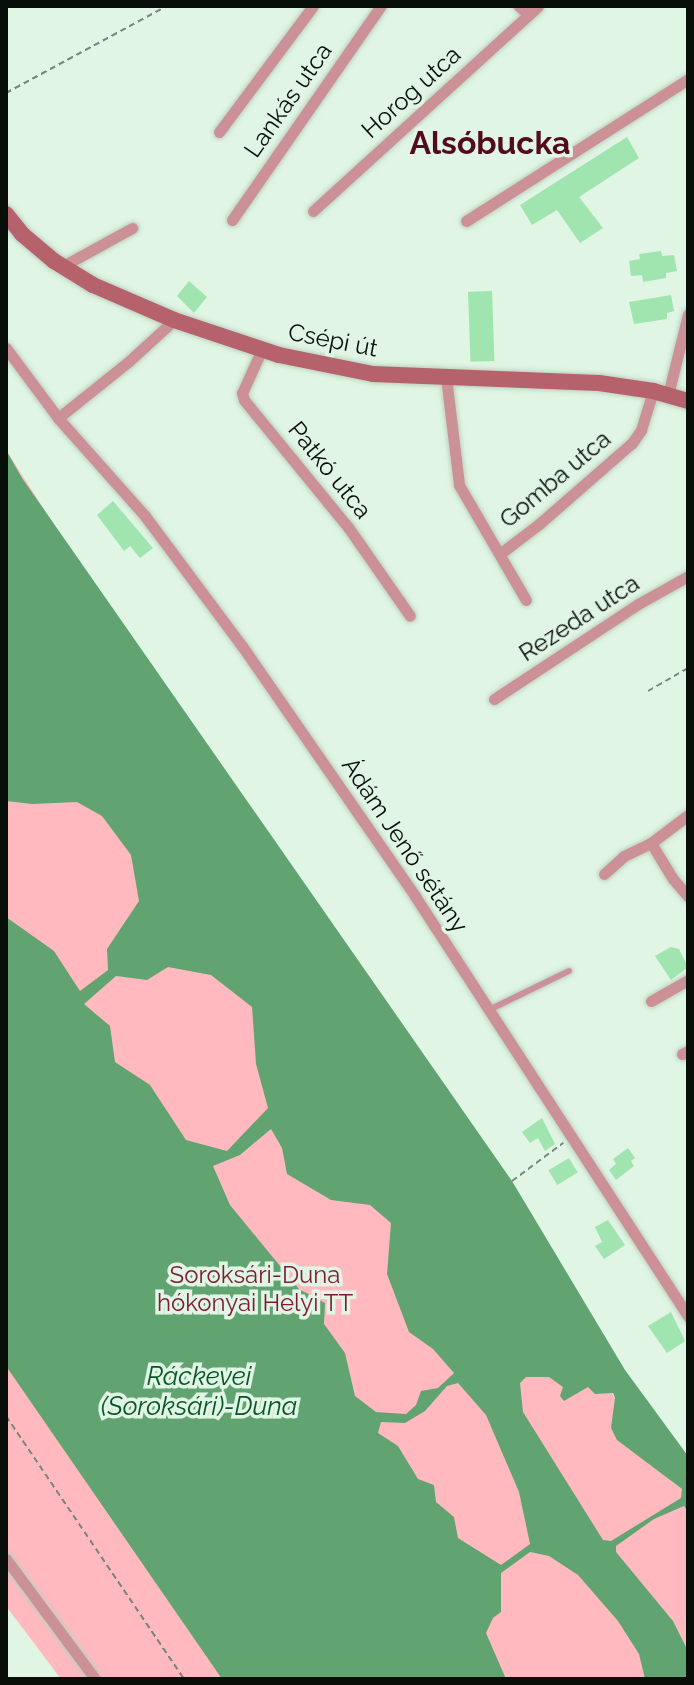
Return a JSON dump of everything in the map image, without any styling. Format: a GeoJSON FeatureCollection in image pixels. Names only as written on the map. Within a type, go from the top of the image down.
{"type":"FeatureCollection","features":[{"type":"Feature","properties":{"kind":"street"},"geometry":{"type":"LineString","coordinates":[[219,132],[313,6]]}},
{"type":"Feature","properties":{"kind":"street","name":"Lankás utca"},"geometry":{"type":"LineString","coordinates":[[232,220],[381,6]]}},
{"type":"Feature","properties":{"kind":"street"},"geometry":{"type":"LineString","coordinates":[[519,6],[529,15]]}},
{"type":"Feature","properties":{"kind":"street","name":"Horog utca"},"geometry":{"type":"LineString","coordinates":[[313,211],[538,6]]}},
{"type":"Feature","properties":{"kind":"street"},"geometry":{"type":"LineString","coordinates":[[466,221],[502,205],[688,79]]}},
{"type":"Feature","properties":{"kind":"street","name":"Csépi út"},"geometry":{"type":"LineString","coordinates":[[6,214],[22,234],[63,266],[104,290],[174,320],[262,349],[373,374],[599,383],[688,401]]}},
{"type":"Feature","properties":{"kind":"street"},"geometry":{"type":"LineString","coordinates":[[63,266],[132,228]]}},
{"type":"Feature","properties":{"kind":"street","name":"Gomba utca"},"geometry":{"type":"LineString","coordinates":[[501,553],[632,443],[660,393],[688,314]]}},
{"type":"Feature","properties":{"kind":"street"},"geometry":{"type":"LineString","coordinates":[[58,418],[174,320]]}},
{"type":"Feature","properties":{"kind":"street","name":"Ádám Jenő sétány"},"geometry":{"type":"LineString","coordinates":[[6,348],[58,418],[145,516],[242,646],[415,896],[688,1316]]}},
{"type":"Feature","properties":{"kind":"street","name":"Patkó utca"},"geometry":{"type":"LineString","coordinates":[[262,349],[242,393],[244,400],[338,514],[410,616]]}},
{"type":"Feature","properties":{"kind":"street"},"geometry":{"type":"LineString","coordinates":[[446,377],[459,485],[526,600]]}},
{"type":"Feature","properties":{"kind":"street","name":"Rezeda utca"},"geometry":{"type":"LineString","coordinates":[[494,699],[688,576]]}},
{"type":"Feature","properties":{"kind":"street"},"geometry":{"type":"LineString","coordinates":[[604,874],[624,856],[651,843],[688,815]]}},
{"type":"Feature","properties":{"kind":"street"},"geometry":{"type":"LineString","coordinates":[[651,843],[673,879],[688,896]]}},
{"type":"Feature","properties":{"kind":"street"},"geometry":{"type":"LineString","coordinates":[[651,1001],[688,980]]}},
{"type":"Feature","properties":{"kind":"street"},"geometry":{"type":"LineString","coordinates":[[6,1559],[95,1679]]}},
{"type":"Feature","properties":{"kind":"lane"},"geometry":{"type":"LineString","coordinates":[[488,1010],[569,971]]}},
{"type":"Feature","properties":{"kind":"path"},"geometry":{"type":"LineString","coordinates":[[6,93],[167,6]]}},
{"type":"Feature","properties":{"kind":"path"},"geometry":{"type":"LineString","coordinates":[[648,691],[688,668]]}},
{"type":"Feature","properties":{"kind":"path"},"geometry":{"type":"LineString","coordinates":[[512,1181],[571,1138]]}},
{"type":"Feature","properties":{"kind":"path"},"geometry":{"type":"LineString","coordinates":[[6,1416],[184,1679]]}},
{"type":"Feature","properties":{"kind":"green space","name":"Ráckevei (Soroksári)-Duna"},"geometry":{"type":"Polygon","coordinates":[[[6,450],[615,1398],[671,1481],[682,1489],[688,1502],[688,1679],[61,1679],[6,1606],[6,450]]]}},
{"type":"Feature","properties":{"kind":"water","name":"Ráckevei (Soroksári)-Duna"},"geometry":{"type":"Polygon","coordinates":[[[6,450],[22,478],[512,1181],[625,1370],[688,1456],[688,1512],[684,1506],[654,1519],[616,1546],[616,1552],[673,1621],[688,1651],[688,1679],[645,1679],[639,1654],[618,1621],[578,1575],[549,1556],[530,1552],[501,1573],[501,1612],[493,1618],[486,1633],[506,1679],[222,1679],[6,1366],[6,917],[54,951],[80,991],[108,970],[107,949],[139,901],[131,855],[102,816],[77,802],[32,804],[6,801],[6,450]],[[168,967],[147,980],[116,976],[84,1004],[110,1026],[115,1062],[150,1085],[186,1140],[227,1151],[268,1108],[256,1064],[252,1007],[211,975],[168,967]],[[271,1129],[240,1155],[213,1166],[230,1205],[299,1289],[325,1303],[324,1324],[345,1353],[355,1396],[376,1412],[406,1414],[416,1405],[421,1391],[438,1388],[454,1373],[433,1349],[409,1332],[387,1274],[391,1223],[370,1205],[331,1200],[287,1174],[282,1148],[271,1129]],[[526,1377],[520,1383],[523,1412],[603,1540],[611,1541],[681,1498],[682,1489],[617,1440],[611,1428],[613,1393],[595,1394],[588,1387],[564,1401],[560,1396],[563,1387],[549,1377],[526,1377]],[[458,1383],[447,1386],[425,1411],[405,1423],[381,1422],[378,1433],[398,1446],[418,1479],[434,1485],[436,1502],[454,1517],[458,1538],[501,1565],[530,1544],[519,1492],[486,1415],[458,1383]]]}},
{"type":"Feature","properties":{"kind":"building"},"geometry":{"type":"Polygon","coordinates":[[[627,137],[639,158],[579,197],[603,228],[580,243],[557,210],[532,225],[520,205],[627,137]]]}},
{"type":"Feature","properties":{"kind":"building"},"geometry":{"type":"Polygon","coordinates":[[[661,251],[662,256],[674,255],[677,271],[666,273],[666,278],[643,282],[642,275],[631,276],[629,261],[640,259],[639,254],[661,251]]]}},
{"type":"Feature","properties":{"kind":"building"},"geometry":{"type":"Polygon","coordinates":[[[189,281],[207,297],[194,313],[177,296],[189,281]]]}},
{"type":"Feature","properties":{"kind":"building"},"geometry":{"type":"Polygon","coordinates":[[[492,291],[494,361],[470,362],[468,292],[492,291]]]}},
{"type":"Feature","properties":{"kind":"building"},"geometry":{"type":"Polygon","coordinates":[[[671,295],[674,311],[667,313],[667,319],[634,324],[629,302],[671,295]]]}},
{"type":"Feature","properties":{"kind":"building"},"geometry":{"type":"Polygon","coordinates":[[[113,501],[153,548],[140,558],[130,546],[124,551],[97,515],[113,501]]]}},
{"type":"Feature","properties":{"kind":"building"},"geometry":{"type":"Polygon","coordinates":[[[671,947],[679,949],[688,967],[671,980],[655,956],[671,947]]]}},
{"type":"Feature","properties":{"kind":"building"},"geometry":{"type":"Polygon","coordinates":[[[542,1118],[555,1144],[545,1151],[538,1138],[530,1143],[522,1132],[542,1118]]]}},
{"type":"Feature","properties":{"kind":"building"},"geometry":{"type":"Polygon","coordinates":[[[628,1148],[635,1158],[631,1161],[634,1166],[616,1180],[609,1170],[616,1164],[613,1159],[628,1148]]]}},
{"type":"Feature","properties":{"kind":"building"},"geometry":{"type":"Polygon","coordinates":[[[569,1158],[578,1173],[557,1185],[548,1170],[569,1158]]]}},
{"type":"Feature","properties":{"kind":"building"},"geometry":{"type":"Polygon","coordinates":[[[608,1220],[625,1245],[604,1259],[595,1246],[602,1242],[595,1227],[608,1220]]]}},
{"type":"Feature","properties":{"kind":"building"},"geometry":{"type":"Polygon","coordinates":[[[671,1312],[685,1341],[667,1353],[648,1326],[671,1312]]]}},
{"type":"Feature","properties":{"kind":"district","name":"Alsóbucka"},"geometry":{"type":"Point","coordinates":[490,143]}},
{"type":"Feature","properties":{"kind":"park label","name":"Soroksári-Duna hókonyai Helyi TT"},"geometry":{"type":"Point","coordinates":[255,1289]}}]}
